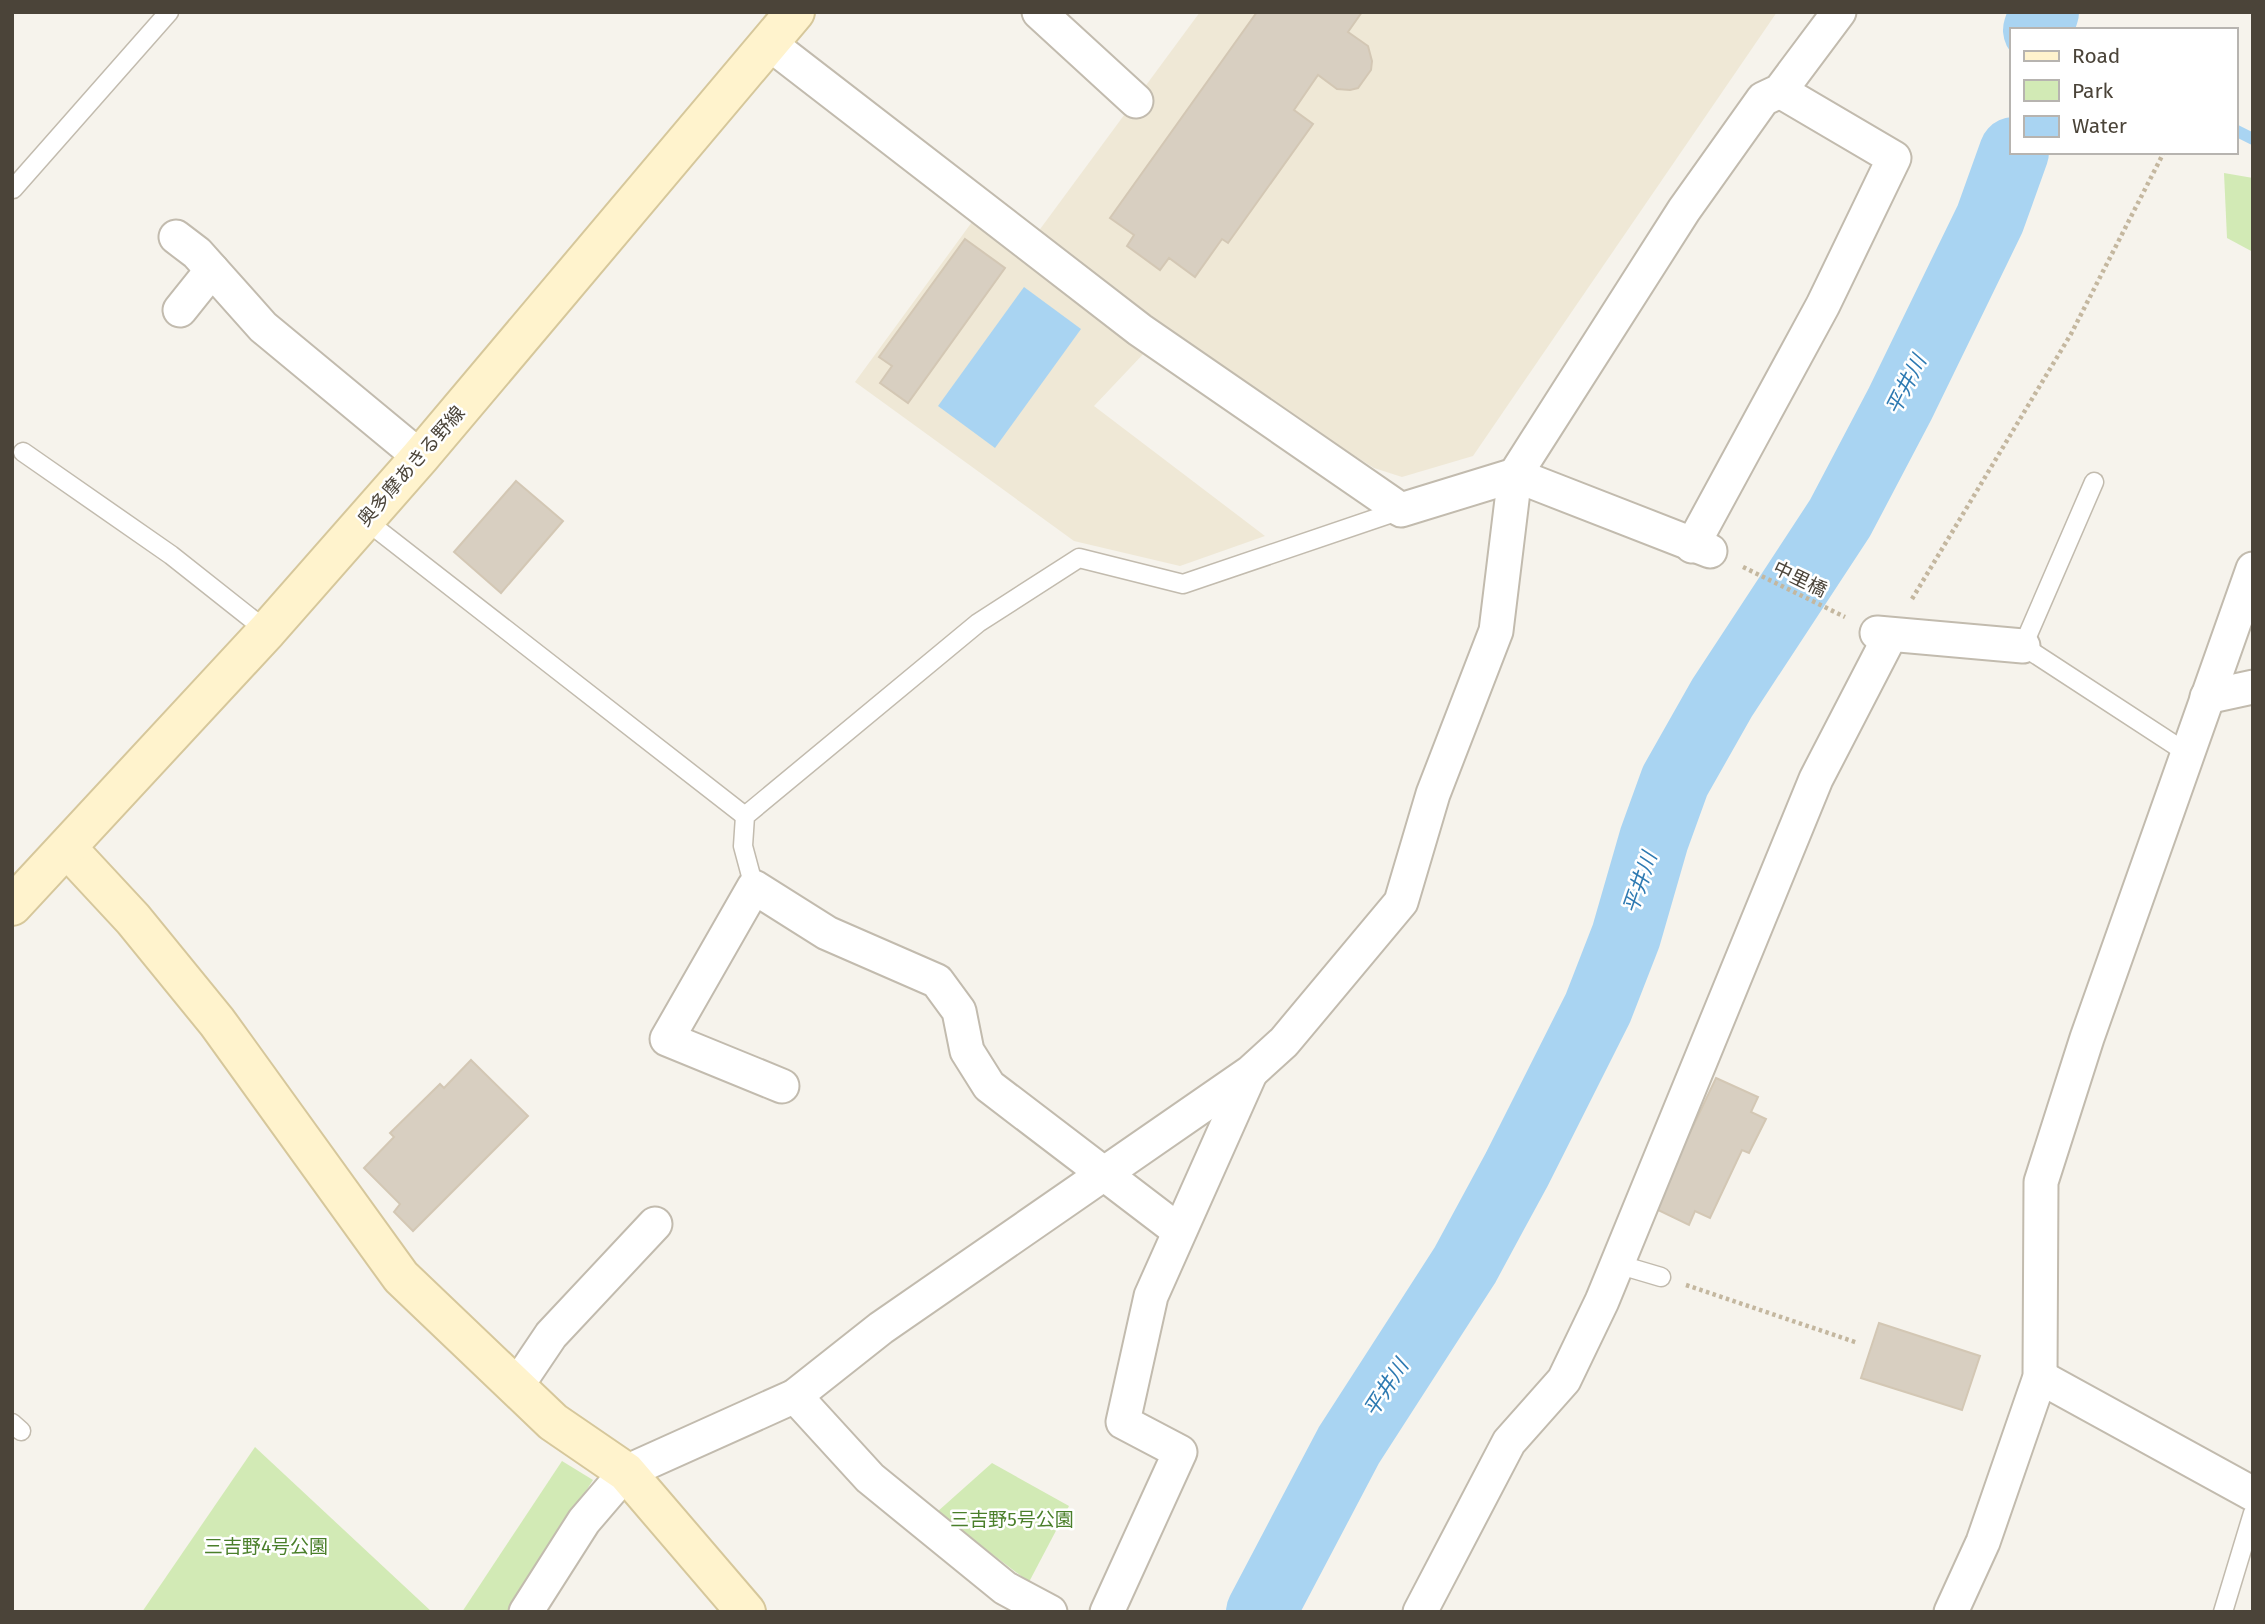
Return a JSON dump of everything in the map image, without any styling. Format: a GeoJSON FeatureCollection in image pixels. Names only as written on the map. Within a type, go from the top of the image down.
{"type":"FeatureCollection","features":[{"type":"Feature","properties":{"kind":"main road","name":"奥多摩あきる野線"},"geometry":{"type":"LineString","coordinates":[[12,906],[267,631],[420,457],[795,12]]}},
{"type":"Feature","properties":{"kind":"main road"},"geometry":{"type":"LineString","coordinates":[[67,848],[133,919],[217,1022],[401,1277],[553,1422],[626,1472],[729,1605]]}},
{"type":"Feature","properties":{"kind":"street"},"geometry":{"type":"LineString","coordinates":[[1039,12],[1136,101]]}},
{"type":"Feature","properties":{"kind":"street"},"geometry":{"type":"LineString","coordinates":[[526,1612],[584,1521],[626,1472],[796,1396],[881,1328],[1251,1072],[1284,1042],[1401,902],[1433,794],[1496,631],[1515,475],[1684,210],[1763,99],[1780,91],[1839,12]]}},
{"type":"Feature","properties":{"kind":"street"},"geometry":{"type":"LineString","coordinates":[[770,44],[1140,330],[1401,510],[1515,475],[1701,549],[1894,158],[1780,91]]}},
{"type":"Feature","properties":{"kind":"street"},"geometry":{"type":"LineString","coordinates":[[176,237],[197,253],[263,327],[420,457]]}},
{"type":"Feature","properties":{"kind":"street"},"geometry":{"type":"LineString","coordinates":[[180,310],[212,270]]}},
{"type":"Feature","properties":{"kind":"street"},"geometry":{"type":"LineString","coordinates":[[1951,1612],[1983,1542],[2040,1377],[2041,1182],[2087,1038],[2253,569]]}},
{"type":"Feature","properties":{"kind":"street"},"geometry":{"type":"LineString","coordinates":[[1420,1612],[1509,1442],[1564,1380],[1617,1264],[1816,779],[1883,634],[2023,646]]}},
{"type":"Feature","properties":{"kind":"street"},"geometry":{"type":"LineString","coordinates":[[2207,697],[2253,687]]}},
{"type":"Feature","properties":{"kind":"street"},"geometry":{"type":"LineString","coordinates":[[782,1086],[667,1039],[754,887],[827,933],[937,981],[959,1011],[967,1051],[989,1086],[1179,1231]]}},
{"type":"Feature","properties":{"kind":"street"},"geometry":{"type":"LineString","coordinates":[[1107,1612],[1180,1452],[1123,1422],[1151,1296],[1251,1072]]}},
{"type":"Feature","properties":{"kind":"street"},"geometry":{"type":"LineString","coordinates":[[516,1387],[551,1335],[655,1224]]}},
{"type":"Feature","properties":{"kind":"street"},"geometry":{"type":"LineString","coordinates":[[2040,1377],[2253,1494]]}},
{"type":"Feature","properties":{"kind":"street"},"geometry":{"type":"LineString","coordinates":[[796,1396],[870,1478],[1005,1588],[1049,1612]]}},
{"type":"Feature","properties":{"kind":"lane"},"geometry":{"type":"LineString","coordinates":[[13,190],[169,12]]}},
{"type":"Feature","properties":{"kind":"lane"},"geometry":{"type":"LineString","coordinates":[[23,452],[171,555],[267,631]]}},
{"type":"Feature","properties":{"kind":"lane"},"geometry":{"type":"LineString","coordinates":[[2094,482],[2023,646],[2187,753]]}},
{"type":"Feature","properties":{"kind":"lane"},"geometry":{"type":"LineString","coordinates":[[754,887],[743,846],[745,816],[978,623],[1079,558],[1183,584],[1401,510]]}},
{"type":"Feature","properties":{"kind":"lane"},"geometry":{"type":"LineString","coordinates":[[364,519],[745,816]]}},
{"type":"Feature","properties":{"kind":"lane"},"geometry":{"type":"LineString","coordinates":[[1617,1264],[1661,1277]]}},
{"type":"Feature","properties":{"kind":"lane"},"geometry":{"type":"LineString","coordinates":[[2224,1612],[2253,1513]]}},
{"type":"Feature","properties":{"kind":"path"},"geometry":{"type":"LineString","coordinates":[[1883,634],[2071,334],[2163,154]]}},
{"type":"Feature","properties":{"kind":"path","name":"中里橋"},"geometry":{"type":"LineString","coordinates":[[1701,549],[1883,634]]}},
{"type":"Feature","properties":{"kind":"path"},"geometry":{"type":"LineString","coordinates":[[1661,1277],[1858,1343]]}},
{"type":"Feature","properties":{"kind":"shaded area"},"geometry":{"type":"Polygon","coordinates":[[[1200,12],[1777,12],[1473,456],[1402,477],[1374,468],[1223,373],[1035,236],[1200,12]]]}},
{"type":"Feature","properties":{"kind":"shaded area"},"geometry":{"type":"Polygon","coordinates":[[[972,222],[1147,350],[1094,406],[1265,536],[1180,566],[1074,541],[855,382],[972,222]]]}},
{"type":"Feature","properties":{"kind":"green space"},"geometry":{"type":"Polygon","coordinates":[[[2224,173],[2253,178],[2253,252],[2227,238],[2224,173]]]}},
{"type":"Feature","properties":{"kind":"green space","name":"三吉野4号公園"},"geometry":{"type":"Polygon","coordinates":[[[255,1447],[432,1612],[142,1612],[255,1447]]]}},
{"type":"Feature","properties":{"kind":"green space"},"geometry":{"type":"Polygon","coordinates":[[[562,1461],[593,1480],[508,1612],[462,1612],[562,1461]]]}},
{"type":"Feature","properties":{"kind":"green space","name":"三吉野5号公園"},"geometry":{"type":"Polygon","coordinates":[[[992,1463],[1069,1506],[1029,1582],[937,1512],[992,1463]]]}},
{"type":"Feature","properties":{"kind":"water"},"geometry":{"type":"Polygon","coordinates":[[[1024,287],[1081,329],[995,448],[938,406],[1024,287]]]}},
{"type":"Feature","properties":{"kind":"building"},"geometry":{"type":"Polygon","coordinates":[[[1257,12],[1362,12],[1348,32],[1368,46],[1372,61],[1371,70],[1358,88],[1350,90],[1337,89],[1318,75],[1294,110],[1313,124],[1228,243],[1222,239],[1195,277],[1169,258],[1160,270],[1127,246],[1134,235],[1110,218],[1257,12]]]}},
{"type":"Feature","properties":{"kind":"building"},"geometry":{"type":"Polygon","coordinates":[[[965,239],[1005,268],[908,403],[880,383],[892,366],[879,357],[965,239]]]}},
{"type":"Feature","properties":{"kind":"building"},"geometry":{"type":"Polygon","coordinates":[[[516,481],[563,521],[501,593],[454,552],[516,481]]]}},
{"type":"Feature","properties":{"kind":"building"},"geometry":{"type":"Polygon","coordinates":[[[471,1060],[528,1116],[413,1231],[394,1212],[400,1204],[364,1168],[394,1137],[390,1133],[440,1084],[444,1088],[471,1060]]]}},
{"type":"Feature","properties":{"kind":"building"},"geometry":{"type":"Polygon","coordinates":[[[1716,1078],[1758,1097],[1751,1112],[1766,1119],[1749,1153],[1742,1150],[1710,1218],[1695,1211],[1689,1225],[1654,1208],[1716,1078]]]}},
{"type":"Feature","properties":{"kind":"building"},"geometry":{"type":"Polygon","coordinates":[[[1879,1323],[1980,1356],[1962,1410],[1861,1378],[1879,1323]]]}},
{"type":"Feature","properties":{"kind":"waterway","name":"平井川"},"geometry":{"type":"LineString","coordinates":[[2039,28],[2044,12]]}},
{"type":"Feature","properties":{"kind":"waterway"},"geometry":{"type":"LineString","coordinates":[[2237,131],[2253,139]]}},
{"type":"Feature","properties":{"kind":"waterway","name":"平井川"},"geometry":{"type":"LineString","coordinates":[[1261,1612],[1349,1445],[1465,1265],[1517,1169],[1598,1008],[1626,936],[1654,839],[1675,781],[1722,698],[1840,518],[1900,404],[1990,219],[2013,154]]}}]}
